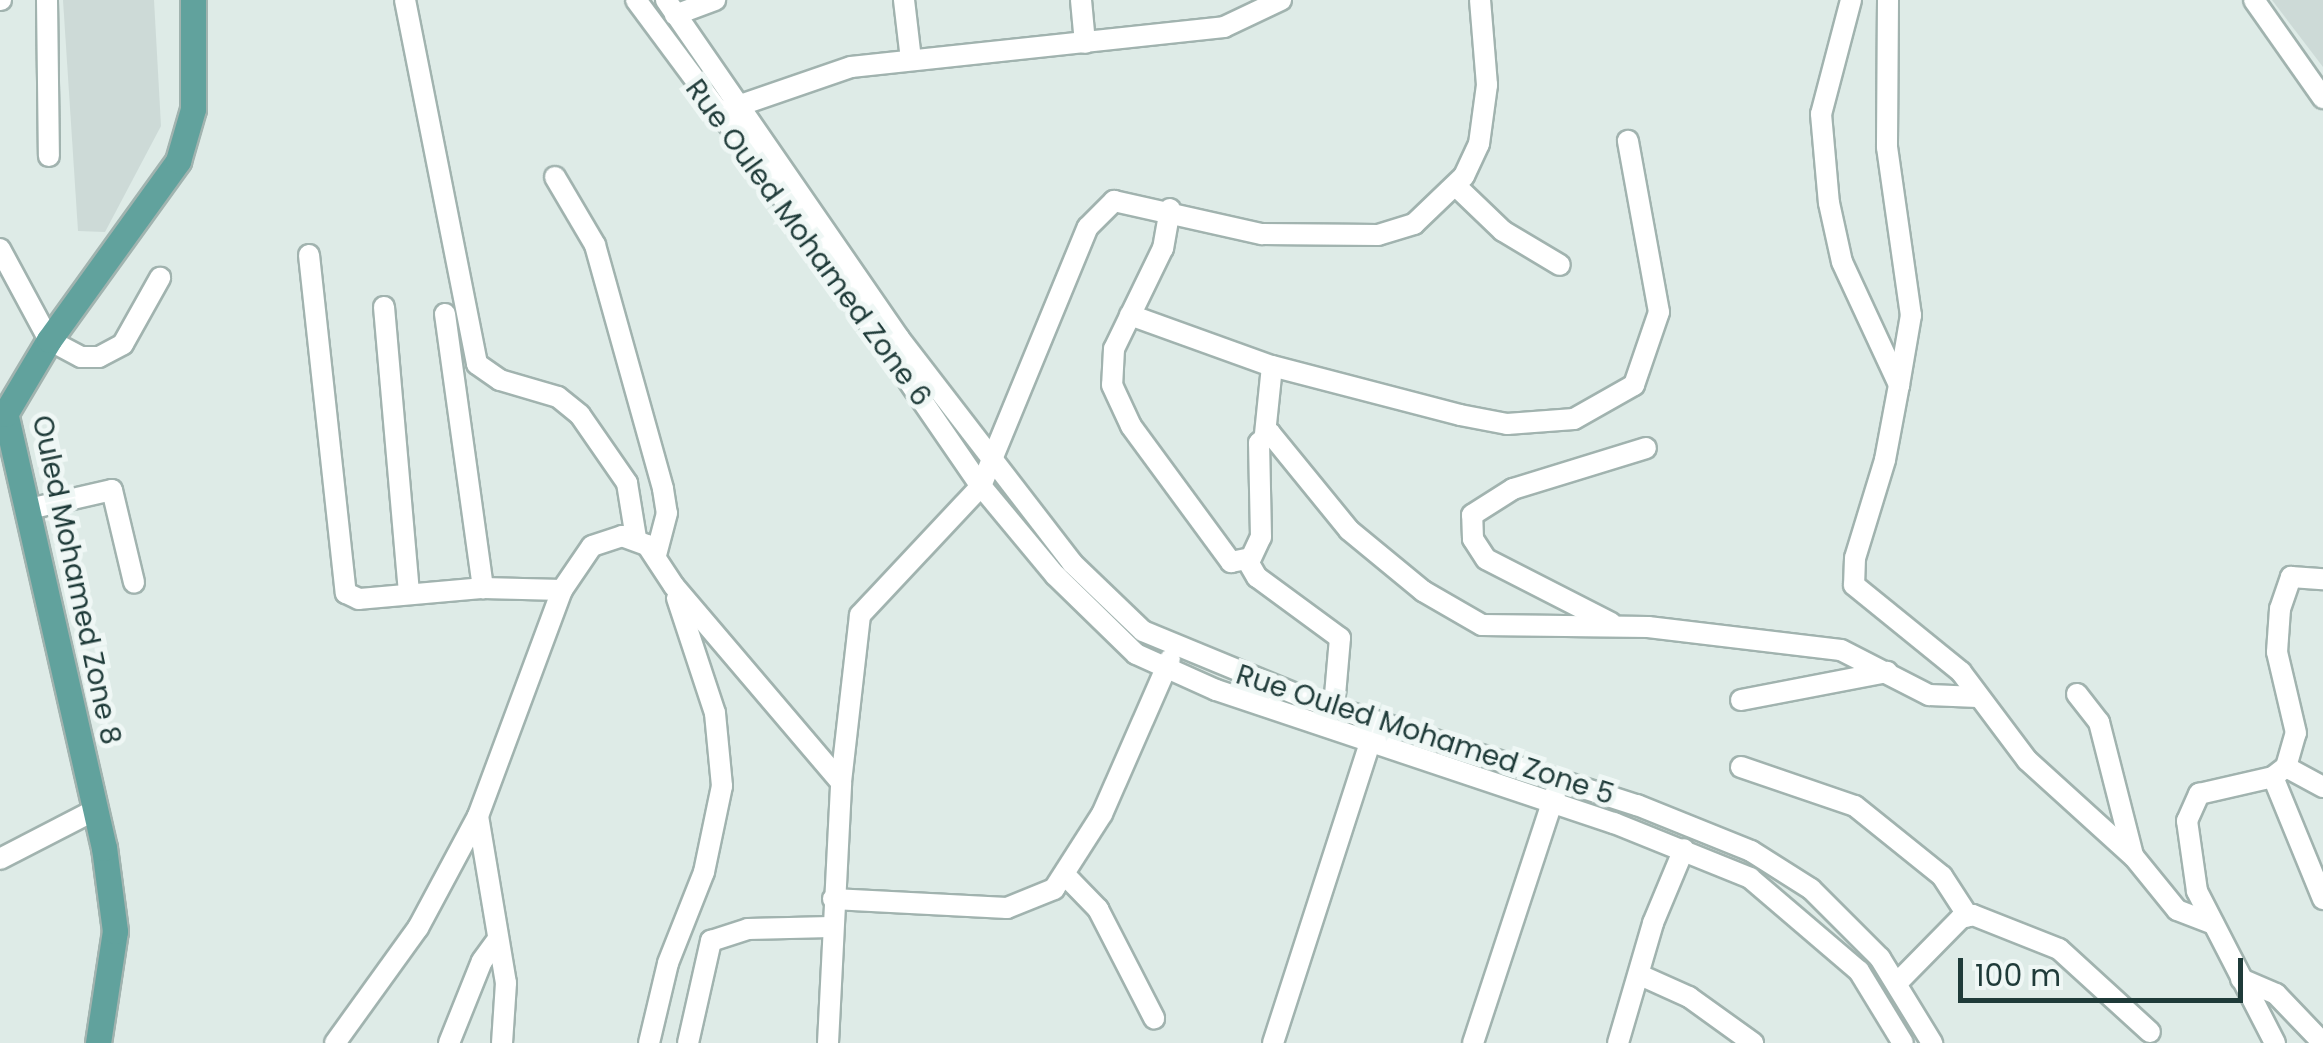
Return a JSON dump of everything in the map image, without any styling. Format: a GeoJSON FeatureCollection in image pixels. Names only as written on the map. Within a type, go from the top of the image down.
{"type":"FeatureCollection","features":[{"type":"Feature","properties":{"kind":"main road","name":"Ouled Mohamed Zone 8"},"geometry":{"type":"LineString","coordinates":[[98,1043],[116,931],[28,509],[3,416],[49,340],[178,161],[192,110],[194,0]]}},
{"type":"Feature","properties":{"kind":"street"},"geometry":{"type":"LineString","coordinates":[[47,0],[49,156]]}},
{"type":"Feature","properties":{"kind":"street"},"geometry":{"type":"LineString","coordinates":[[405,0],[477,364],[500,380],[558,396],[580,415],[628,482],[636,538],[656,555],[674,586],[841,782]]}},
{"type":"Feature","properties":{"kind":"street","name":"Rue Ouled Mohamed Zone 6"},"geometry":{"type":"LineString","coordinates":[[636,0],[717,115],[780,194],[981,486]]}},
{"type":"Feature","properties":{"kind":"street"},"geometry":{"type":"LineString","coordinates":[[671,7],[715,0]]}},
{"type":"Feature","properties":{"kind":"street"},"geometry":{"type":"LineString","coordinates":[[904,0],[911,60]]}},
{"type":"Feature","properties":{"kind":"street"},"geometry":{"type":"LineString","coordinates":[[1081,0],[1085,43]]}},
{"type":"Feature","properties":{"kind":"street"},"geometry":{"type":"LineString","coordinates":[[717,115],[737,104],[851,66],[1224,27],[1281,0]]}},
{"type":"Feature","properties":{"kind":"street"},"geometry":{"type":"LineString","coordinates":[[828,1043],[832,900],[860,615],[981,486],[1088,227],[1114,201],[1170,209],[1262,234],[1378,235],[1414,224],[1456,186],[1486,117],[1480,0]]}},
{"type":"Feature","properties":{"kind":"street"},"geometry":{"type":"LineString","coordinates":[[1852,0],[1822,114],[1828,203],[1842,262],[1898,385]]}},
{"type":"Feature","properties":{"kind":"street"},"geometry":{"type":"LineString","coordinates":[[1888,0],[1887,147],[1911,315],[1885,460],[1855,558],[1854,585],[1939,652],[2027,760],[2134,857],[2186,918],[2213,924]]}},
{"type":"Feature","properties":{"kind":"street"},"geometry":{"type":"LineString","coordinates":[[2254,0],[2323,98]]}},
{"type":"Feature","properties":{"kind":"street","name":"Rue Ouled Mohamed Zone 6"},"geometry":{"type":"LineString","coordinates":[[671,7],[940,392]]}},
{"type":"Feature","properties":{"kind":"street"},"geometry":{"type":"LineString","coordinates":[[1130,314],[1272,366],[1507,424],[1562,423],[1628,391],[1646,363],[1660,295],[1635,206],[1628,141]]}},
{"type":"Feature","properties":{"kind":"street"},"geometry":{"type":"LineString","coordinates":[[555,177],[595,245],[663,489],[668,513],[656,555]]}},
{"type":"Feature","properties":{"kind":"street"},"geometry":{"type":"LineString","coordinates":[[1456,186],[1504,231],[1560,266]]}},
{"type":"Feature","properties":{"kind":"street"},"geometry":{"type":"LineString","coordinates":[[1170,209],[1163,248],[1130,314],[1110,369],[1116,402],[1224,556],[1247,560],[1257,577],[1340,638],[1334,708]]}},
{"type":"Feature","properties":{"kind":"street"},"geometry":{"type":"LineString","coordinates":[[0,249],[49,340],[81,357],[113,352],[160,278]]}},
{"type":"Feature","properties":{"kind":"street"},"geometry":{"type":"LineString","coordinates":[[309,256],[346,593],[351,599],[483,588],[562,590]]}},
{"type":"Feature","properties":{"kind":"street"},"geometry":{"type":"LineString","coordinates":[[384,307],[409,592]]}},
{"type":"Feature","properties":{"kind":"street"},"geometry":{"type":"LineString","coordinates":[[445,314],[483,588]]}},
{"type":"Feature","properties":{"kind":"street"},"geometry":{"type":"LineString","coordinates":[[1247,560],[1261,537],[1259,443],[1265,434],[1272,366]]}},
{"type":"Feature","properties":{"kind":"street","name":"Rue Ouled Mohamed Zone 5"},"geometry":{"type":"LineString","coordinates":[[940,392],[1110,604],[1175,648],[1334,708],[1693,825],[1752,852],[1811,889],[1900,981],[1932,1043]]}},
{"type":"Feature","properties":{"kind":"street"},"geometry":{"type":"LineString","coordinates":[[1265,434],[1280,442],[1349,530],[1423,591],[1482,624],[1617,626],[1841,650],[1941,698],[1978,697]]}},
{"type":"Feature","properties":{"kind":"street"},"geometry":{"type":"LineString","coordinates":[[1617,626],[1486,559],[1473,539],[1472,515],[1513,488],[1646,448]]}},
{"type":"Feature","properties":{"kind":"street","name":"Rue Ouled Mohamed Zone 5"},"geometry":{"type":"LineString","coordinates":[[981,486],[1055,576],[1136,654],[1164,670],[1370,744],[1684,848],[1750,878],[1798,914],[1858,971],[1903,1043]]}},
{"type":"Feature","properties":{"kind":"street"},"geometry":{"type":"LineString","coordinates":[[28,509],[112,490],[134,582]]}},
{"type":"Feature","properties":{"kind":"street"},"geometry":{"type":"LineString","coordinates":[[336,1043],[418,928],[478,816],[562,590],[592,546],[636,538]]}},
{"type":"Feature","properties":{"kind":"street"},"geometry":{"type":"LineString","coordinates":[[2323,578],[2291,577],[2280,609],[2277,652],[2296,733],[2279,772],[2323,899]]}},
{"type":"Feature","properties":{"kind":"street"},"geometry":{"type":"LineString","coordinates":[[650,1043],[668,964],[704,872],[722,786],[715,713],[674,586]]}},
{"type":"Feature","properties":{"kind":"street"},"geometry":{"type":"LineString","coordinates":[[832,900],[1007,908],[1032,902],[1067,877],[1102,814],[1175,648]]}},
{"type":"Feature","properties":{"kind":"street"},"geometry":{"type":"LineString","coordinates":[[1741,700],[1886,672]]}},
{"type":"Feature","properties":{"kind":"street"},"geometry":{"type":"LineString","coordinates":[[2077,694],[2099,722],[2134,857]]}},
{"type":"Feature","properties":{"kind":"street"},"geometry":{"type":"LineString","coordinates":[[1274,1043],[1377,722]]}},
{"type":"Feature","properties":{"kind":"street"},"geometry":{"type":"LineString","coordinates":[[1741,766],[1855,806],[1942,876],[1968,916],[2059,949],[2150,1032]]}},
{"type":"Feature","properties":{"kind":"street"},"geometry":{"type":"LineString","coordinates":[[2274,1043],[2213,924],[2186,842],[2193,802],[2226,784],[2279,772],[2323,787]]}},
{"type":"Feature","properties":{"kind":"street"},"geometry":{"type":"LineString","coordinates":[[1473,1043],[1558,781]]}},
{"type":"Feature","properties":{"kind":"street"},"geometry":{"type":"LineString","coordinates":[[0,859],[92,810]]}},
{"type":"Feature","properties":{"kind":"street"},"geometry":{"type":"LineString","coordinates":[[478,816],[506,984],[502,1043]]}},
{"type":"Feature","properties":{"kind":"street"},"geometry":{"type":"LineString","coordinates":[[1618,1043],[1684,848]]}},
{"type":"Feature","properties":{"kind":"street"},"geometry":{"type":"LineString","coordinates":[[1067,877],[1098,909],[1154,1018]]}},
{"type":"Feature","properties":{"kind":"street"},"geometry":{"type":"LineString","coordinates":[[1900,981],[1968,916]]}},
{"type":"Feature","properties":{"kind":"street"},"geometry":{"type":"LineString","coordinates":[[688,1043],[698,976],[711,942],[748,930],[830,927]]}},
{"type":"Feature","properties":{"kind":"street"},"geometry":{"type":"LineString","coordinates":[[449,1043],[482,961],[498,940]]}},
{"type":"Feature","properties":{"kind":"street"},"geometry":{"type":"LineString","coordinates":[[1640,975],[1689,997],[1753,1043]]}},
{"type":"Feature","properties":{"kind":"street"},"geometry":{"type":"LineString","coordinates":[[2241,979],[2276,994],[2323,1043]]}},
{"type":"Feature","properties":{"kind":"shaded area"},"geometry":{"type":"Polygon","coordinates":[[[63,0],[154,0],[161,126],[105,232],[78,231],[63,0]]]}},
{"type":"Feature","properties":{"kind":"shaded area"},"geometry":{"type":"Polygon","coordinates":[[[2272,0],[2323,0],[2323,67],[2272,0]]]}}]}
